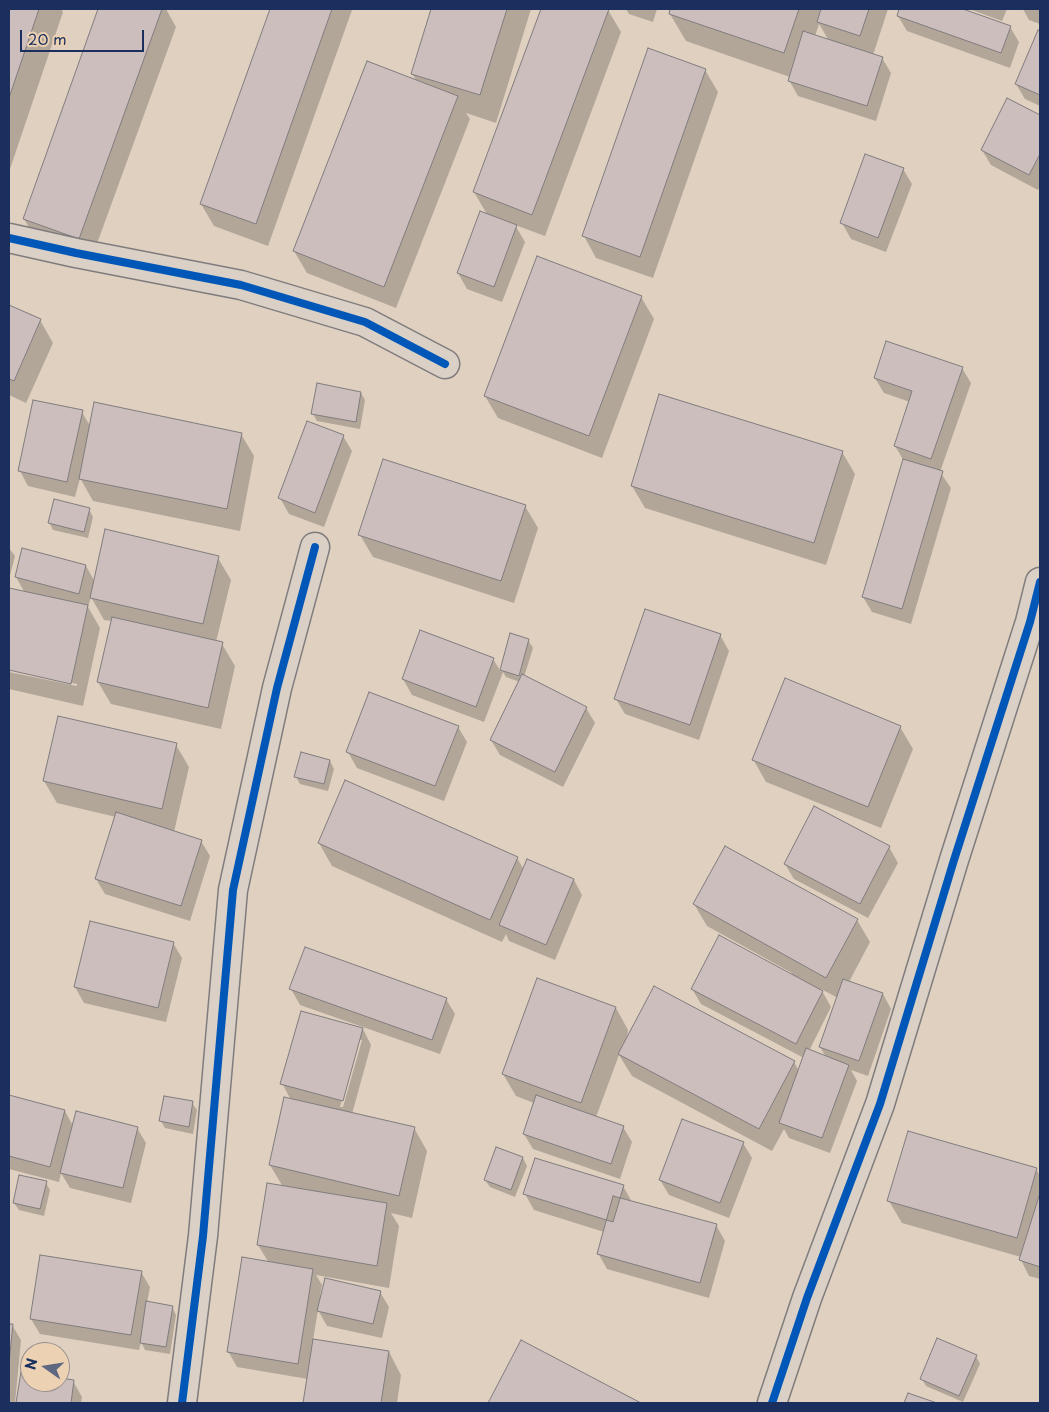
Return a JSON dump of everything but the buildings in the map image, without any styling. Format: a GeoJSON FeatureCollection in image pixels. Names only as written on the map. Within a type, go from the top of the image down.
{"type":"FeatureCollection","features":[{"type":"Feature","properties":{"kind":"street"},"geometry":{"type":"LineString","coordinates":[[9,238],[76,254],[241,284],[365,322],[445,364]]}},
{"type":"Feature","properties":{"kind":"street"},"geometry":{"type":"LineString","coordinates":[[182,1403],[203,1236],[233,890],[278,688],[315,547]]}},
{"type":"Feature","properties":{"kind":"street"},"geometry":{"type":"LineString","coordinates":[[772,1403],[807,1298],[880,1104],[954,860],[1030,622],[1040,582]]}},
{"type":"Feature","properties":{"kind":"cycle path"},"geometry":{"type":"LineString","coordinates":[[9,238],[241,285],[365,322],[445,364]]}},
{"type":"Feature","properties":{"kind":"cycle path"},"geometry":{"type":"LineString","coordinates":[[182,1403],[203,1236],[233,890],[277,688],[315,547]]}},
{"type":"Feature","properties":{"kind":"cycle path"},"geometry":{"type":"LineString","coordinates":[[772,1403],[807,1298],[880,1104],[954,860],[1030,622],[1040,582]]}}]}
